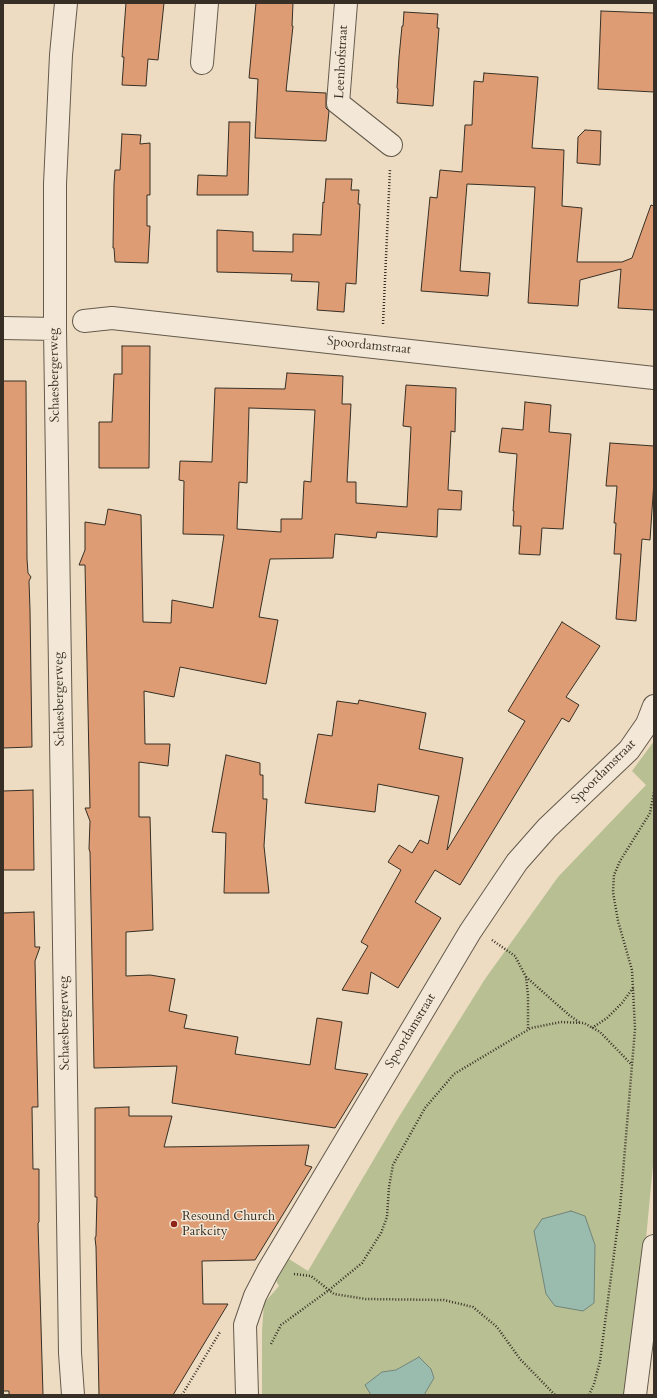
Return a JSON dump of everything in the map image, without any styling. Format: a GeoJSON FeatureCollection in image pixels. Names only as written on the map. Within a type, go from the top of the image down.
{"type":"FeatureCollection","features":[{"type":"Feature","properties":{"kind":"street","name":"Schaesbergerweg"},"geometry":{"type":"LineString","coordinates":[[66,3],[61,55],[55,184],[55,329],[70,1353],[73,1395]]}},
{"type":"Feature","properties":{"kind":"street"},"geometry":{"type":"LineString","coordinates":[[202,63],[207,3]]}},
{"type":"Feature","properties":{"kind":"street","name":"Leenhofstraat"},"geometry":{"type":"LineString","coordinates":[[346,3],[338,103],[391,145]]}},
{"type":"Feature","properties":{"kind":"street","name":"Spoordamstraat"},"geometry":{"type":"LineString","coordinates":[[84,321],[112,318],[654,378]]}},
{"type":"Feature","properties":{"kind":"street"},"geometry":{"type":"LineString","coordinates":[[3,328],[55,329]]}},
{"type":"Feature","properties":{"kind":"street","name":"Spoordamstraat"},"geometry":{"type":"LineString","coordinates":[[247,1395],[245,1326],[255,1296],[268,1271],[473,928],[517,862],[532,843],[547,828],[629,750],[647,724],[654,706]]}},
{"type":"Feature","properties":{"kind":"street"},"geometry":{"type":"LineString","coordinates":[[635,1395],[654,1246]]}},
{"type":"Feature","properties":{"kind":"path"},"geometry":{"type":"LineString","coordinates":[[382,347],[391,145]]}},
{"type":"Feature","properties":{"kind":"path"},"geometry":{"type":"LineString","coordinates":[[588,1395],[594,1384],[600,1361],[620,1208],[635,1029],[632,970],[618,921],[613,892],[614,875],[620,862],[650,813],[654,792]]}},
{"type":"Feature","properties":{"kind":"path"},"geometry":{"type":"LineString","coordinates":[[473,928],[515,956],[526,977],[565,1012],[580,1023]]}},
{"type":"Feature","properties":{"kind":"path"},"geometry":{"type":"LineString","coordinates":[[526,977],[528,996],[528,1031]]}},
{"type":"Feature","properties":{"kind":"path"},"geometry":{"type":"LineString","coordinates":[[592,1028],[607,1018],[622,1003],[633,988]]}},
{"type":"Feature","properties":{"kind":"path"},"geometry":{"type":"LineString","coordinates":[[270,1344],[281,1326],[362,1263],[381,1233],[387,1217],[389,1187],[393,1164],[425,1108],[454,1074],[531,1028],[561,1022],[584,1023],[600,1032],[632,1065]]}},
{"type":"Feature","properties":{"kind":"path"},"geometry":{"type":"LineString","coordinates":[[268,1271],[311,1276],[334,1294],[366,1299],[444,1300],[473,1307],[497,1327],[520,1359],[555,1395]]}},
{"type":"Feature","properties":{"kind":"green space"},"geometry":{"type":"Polygon","coordinates":[[[654,741],[654,1155],[646,1239],[624,1395],[424,1395],[434,1378],[419,1357],[396,1370],[382,1372],[366,1385],[371,1395],[262,1395],[262,1331],[264,1303],[279,1286],[276,1281],[289,1259],[308,1271],[397,1120],[485,979],[558,877],[646,785],[632,771],[654,741]]]}},
{"type":"Feature","properties":{"kind":"shaded area"},"geometry":{"type":"Polygon","coordinates":[[[571,1211],[585,1216],[595,1245],[594,1303],[583,1311],[555,1306],[546,1294],[534,1231],[542,1219],[571,1211]]]}},
{"type":"Feature","properties":{"kind":"shaded area"},"geometry":{"type":"Polygon","coordinates":[[[419,1357],[431,1369],[434,1378],[424,1395],[371,1395],[365,1385],[382,1372],[396,1370],[419,1357]]]}},
{"type":"Feature","properties":{"kind":"building"},"geometry":{"type":"Polygon","coordinates":[[[126,3],[164,3],[158,60],[148,59],[146,86],[122,85],[124,57],[122,57],[126,3]]]}},
{"type":"Feature","properties":{"kind":"building"},"geometry":{"type":"Polygon","coordinates":[[[256,3],[293,3],[293,26],[286,91],[326,93],[326,108],[329,111],[326,141],[255,138],[258,79],[249,78],[256,3]]]}},
{"type":"Feature","properties":{"kind":"building"},"geometry":{"type":"Polygon","coordinates":[[[601,11],[654,13],[654,92],[598,89],[601,11]]]}},
{"type":"Feature","properties":{"kind":"building"},"geometry":{"type":"Polygon","coordinates":[[[404,12],[438,14],[437,28],[439,28],[433,106],[397,103],[399,57],[404,12]]]}},
{"type":"Feature","properties":{"kind":"building"},"geometry":{"type":"Polygon","coordinates":[[[484,73],[538,77],[532,148],[564,150],[562,206],[582,208],[577,262],[622,262],[632,258],[651,205],[654,206],[654,310],[618,308],[621,269],[580,280],[578,306],[528,303],[535,187],[467,184],[460,271],[490,273],[488,296],[421,291],[430,197],[437,198],[440,170],[462,172],[465,125],[472,125],[474,81],[483,82],[484,73]]]}},
{"type":"Feature","properties":{"kind":"building"},"geometry":{"type":"Polygon","coordinates":[[[229,122],[250,122],[248,195],[197,195],[198,175],[227,176],[229,122]]]}},
{"type":"Feature","properties":{"kind":"building"},"geometry":{"type":"Polygon","coordinates":[[[585,130],[601,131],[600,165],[577,163],[578,137],[585,130]]]}},
{"type":"Feature","properties":{"kind":"building"},"geometry":{"type":"Polygon","coordinates":[[[122,134],[141,135],[140,144],[150,143],[150,195],[147,195],[147,226],[150,226],[148,263],[115,262],[113,248],[114,184],[115,170],[120,170],[122,134]]]}},
{"type":"Feature","properties":{"kind":"building"},"geometry":{"type":"Polygon","coordinates":[[[326,179],[352,179],[351,190],[359,190],[358,204],[360,204],[356,284],[346,283],[344,312],[317,310],[319,282],[291,281],[292,274],[217,272],[217,230],[253,232],[253,251],[293,252],[293,234],[321,235],[326,179]]]}},
{"type":"Feature","properties":{"kind":"building"},"geometry":{"type":"Polygon","coordinates":[[[122,346],[150,346],[149,468],[99,468],[99,422],[112,422],[114,374],[122,374],[122,346]]]}},
{"type":"Feature","properties":{"kind":"building"},"geometry":{"type":"Polygon","coordinates":[[[287,373],[343,376],[342,404],[351,404],[347,482],[356,482],[356,503],[407,507],[411,427],[403,426],[406,385],[456,388],[455,432],[451,431],[448,490],[462,491],[461,510],[438,509],[437,537],[377,532],[376,538],[335,534],[333,558],[270,559],[259,617],[278,620],[266,684],[180,667],[174,697],[144,691],[145,744],[170,744],[168,766],[139,762],[139,817],[150,817],[153,930],[126,932],[126,976],[150,975],[175,979],[169,1011],[187,1015],[184,1028],[238,1037],[235,1054],[310,1065],[317,1018],[342,1022],[335,1069],[368,1074],[335,1128],[172,1103],[177,1066],[94,1068],[89,849],[90,821],[85,808],[90,808],[85,565],[79,565],[85,550],[85,522],[105,525],[108,509],[141,515],[143,622],[171,623],[172,600],[213,608],[224,535],[183,534],[184,481],[179,480],[180,461],[212,462],[215,388],[285,389],[287,373]],[[249,408],[247,483],[239,482],[237,529],[281,532],[281,519],[302,519],[304,481],[311,482],[315,410],[249,408]]]}},
{"type":"Feature","properties":{"kind":"building"},"geometry":{"type":"Polygon","coordinates":[[[3,381],[26,381],[27,559],[28,573],[31,577],[29,581],[32,747],[3,748],[3,381]]]}},
{"type":"Feature","properties":{"kind":"building"},"geometry":{"type":"Polygon","coordinates":[[[525,402],[551,405],[549,432],[571,434],[563,529],[542,528],[540,555],[519,554],[521,526],[513,526],[517,454],[499,452],[502,428],[523,430],[525,402]]]}},
{"type":"Feature","properties":{"kind":"building"},"geometry":{"type":"Polygon","coordinates":[[[610,443],[654,446],[654,481],[650,540],[642,539],[636,621],[616,619],[621,554],[614,554],[616,523],[614,523],[617,486],[606,486],[610,443]]]}},
{"type":"Feature","properties":{"kind":"building"},"geometry":{"type":"Polygon","coordinates":[[[562,622],[600,646],[566,697],[579,705],[569,722],[562,718],[460,885],[435,870],[415,902],[441,918],[398,988],[371,972],[368,994],[342,990],[368,946],[361,942],[401,870],[388,862],[399,845],[412,853],[420,840],[428,844],[439,796],[378,784],[375,812],[305,803],[318,734],[332,736],[337,701],[358,704],[359,700],[426,713],[419,749],[463,758],[447,850],[525,721],[508,711],[562,622]]]}},
{"type":"Feature","properties":{"kind":"building"},"geometry":{"type":"Polygon","coordinates":[[[226,755],[260,763],[260,775],[263,775],[263,799],[267,799],[264,846],[269,893],[224,893],[226,833],[212,832],[226,755]]]}},
{"type":"Feature","properties":{"kind":"building"},"geometry":{"type":"Polygon","coordinates":[[[33,790],[34,870],[3,870],[3,791],[33,790]]]}},
{"type":"Feature","properties":{"kind":"building"},"geometry":{"type":"Polygon","coordinates":[[[34,912],[35,947],[40,947],[35,961],[38,1107],[32,1107],[33,1169],[39,1169],[38,1223],[43,1395],[9,1395],[9,1391],[3,1391],[3,913],[34,912]]]}},
{"type":"Feature","properties":{"kind":"building"},"geometry":{"type":"Polygon","coordinates":[[[129,1107],[129,1116],[172,1116],[164,1147],[309,1145],[305,1165],[312,1167],[255,1260],[202,1261],[203,1304],[228,1304],[173,1395],[99,1395],[95,1238],[97,1197],[95,1197],[95,1108],[129,1107]]]}},
{"type":"Feature","properties":{"kind":"place","name":"Resound Church Parkcity"},"geometry":{"type":"Point","coordinates":[174,1224]}}]}
